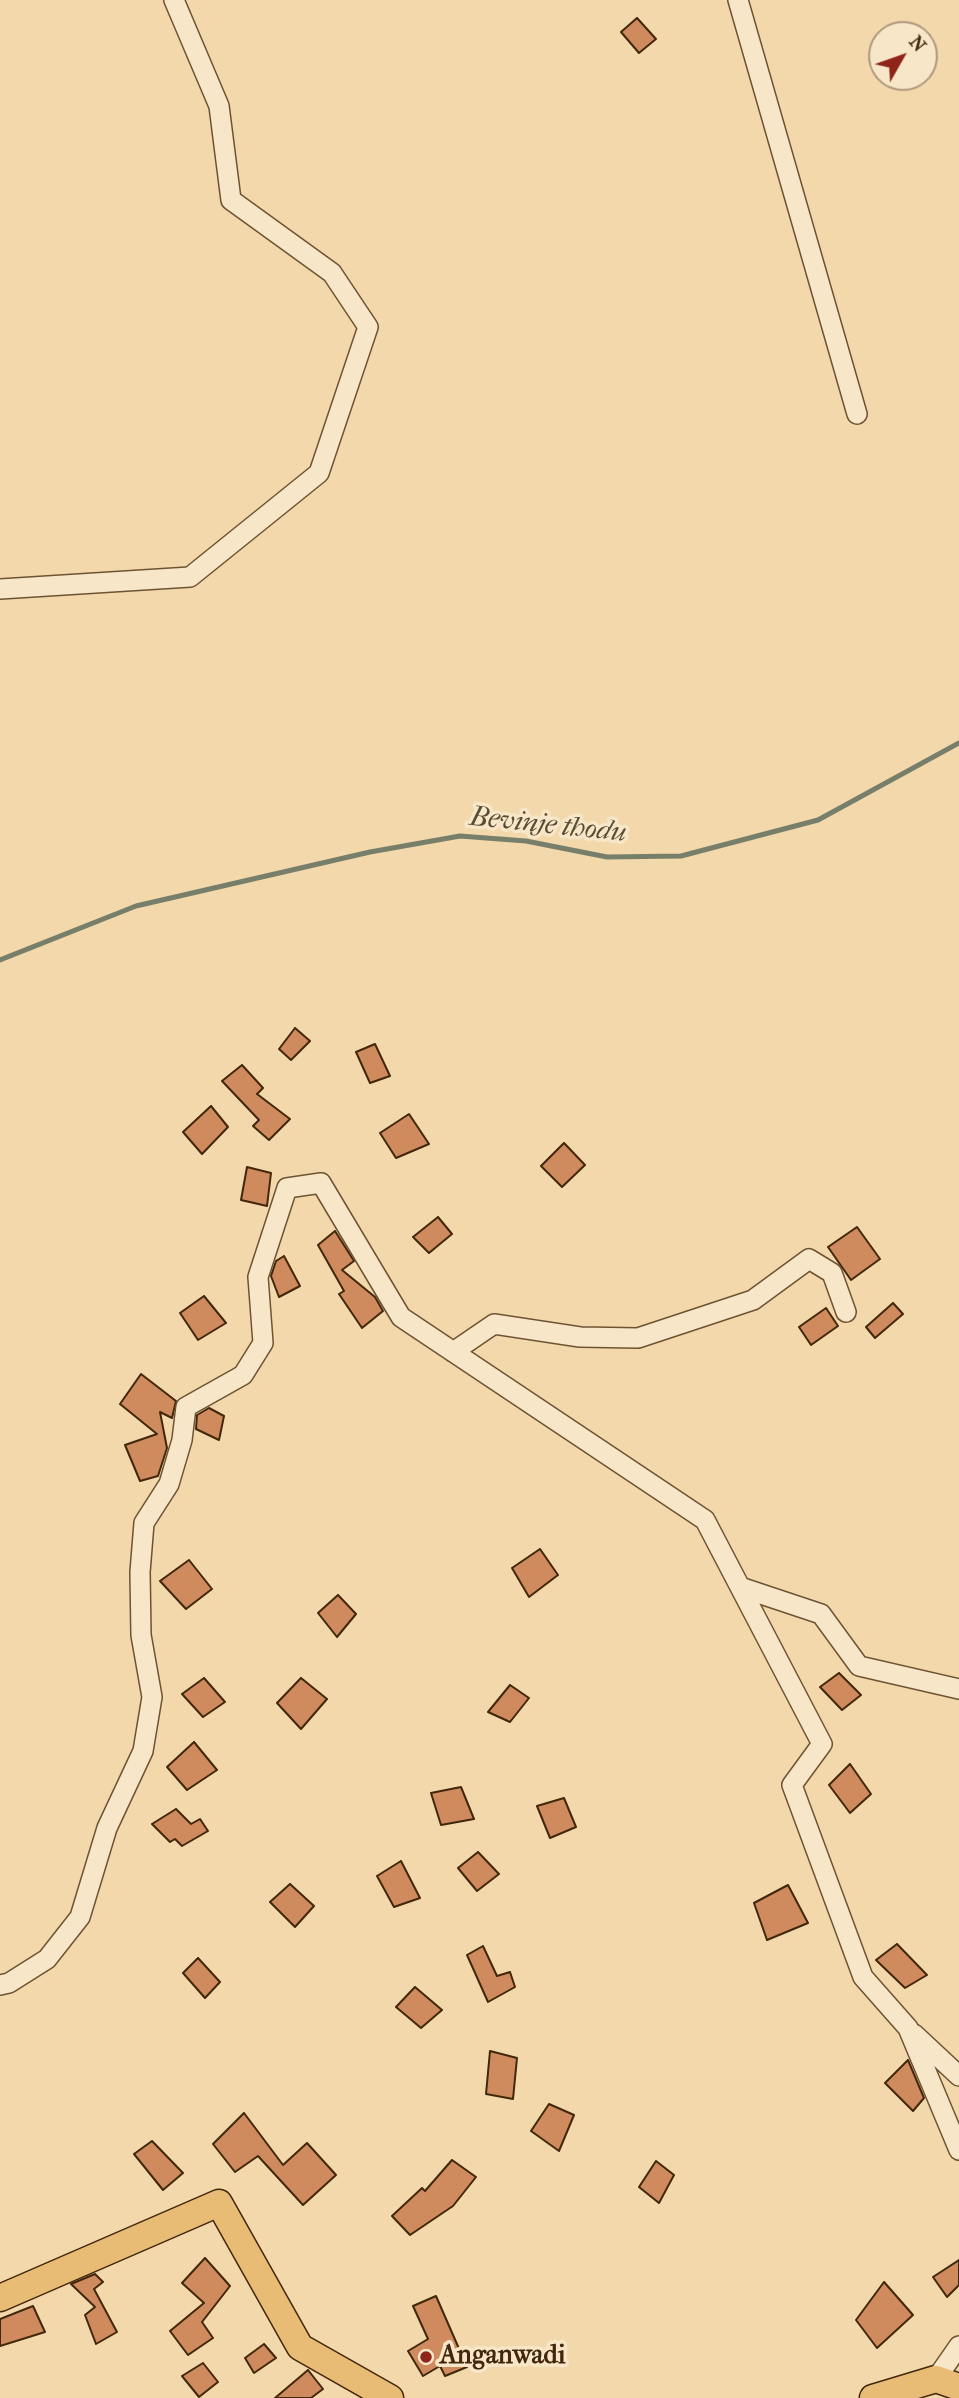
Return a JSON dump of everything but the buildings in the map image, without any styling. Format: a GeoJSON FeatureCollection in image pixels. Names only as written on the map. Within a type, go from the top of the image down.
{"type":"FeatureCollection","features":[{"type":"Feature","properties":{"kind":"main road"},"geometry":{"type":"LineString","coordinates":[[0,2298],[219,2203],[300,2347],[390,2398]]}},
{"type":"Feature","properties":{"kind":"main road"},"geometry":{"type":"LineString","coordinates":[[873,2398],[948,2383]]}},
{"type":"Feature","properties":{"kind":"street"},"geometry":{"type":"LineString","coordinates":[[0,589],[190,577],[319,473],[368,327],[332,273],[231,200],[219,106],[174,0]]}},
{"type":"Feature","properties":{"kind":"street"},"geometry":{"type":"LineString","coordinates":[[738,0],[857,414]]}},
{"type":"Feature","properties":{"kind":"street"},"geometry":{"type":"LineString","coordinates":[[0,1985],[9,1983],[47,1959],[80,1917],[107,1828],[144,1751],[152,1697],[141,1635],[140,1572],[144,1523],[169,1484],[182,1440],[186,1407],[243,1375],[263,1343],[258,1277],[287,1188],[321,1183],[401,1317],[705,1520],[822,1744],[792,1785],[863,1976],[888,2008],[959,2076]]}},
{"type":"Feature","properties":{"kind":"street"},"geometry":{"type":"LineString","coordinates":[[453,1352],[494,1324],[580,1337],[638,1338],[753,1300],[809,1259],[832,1273],[846,1312]]}},
{"type":"Feature","properties":{"kind":"street"},"geometry":{"type":"LineString","coordinates":[[740,1587],[821,1614],[859,1666],[959,1689]]}},
{"type":"Feature","properties":{"kind":"street"},"geometry":{"type":"LineString","coordinates":[[908,2028],[959,2150]]}},
{"type":"Feature","properties":{"kind":"street"},"geometry":{"type":"LineString","coordinates":[[948,2383],[959,2346]]}},
{"type":"Feature","properties":{"kind":"waterway","name":"Bevinje thodu"},"geometry":{"type":"LineString","coordinates":[[0,960],[136,906],[370,852],[460,836],[526,841],[607,857],[681,856],[818,820],[959,743]]}},
{"type":"Feature","properties":{"kind":"place","name":"Anganwadi"},"geometry":{"type":"Point","coordinates":[426,2357]}}]}
